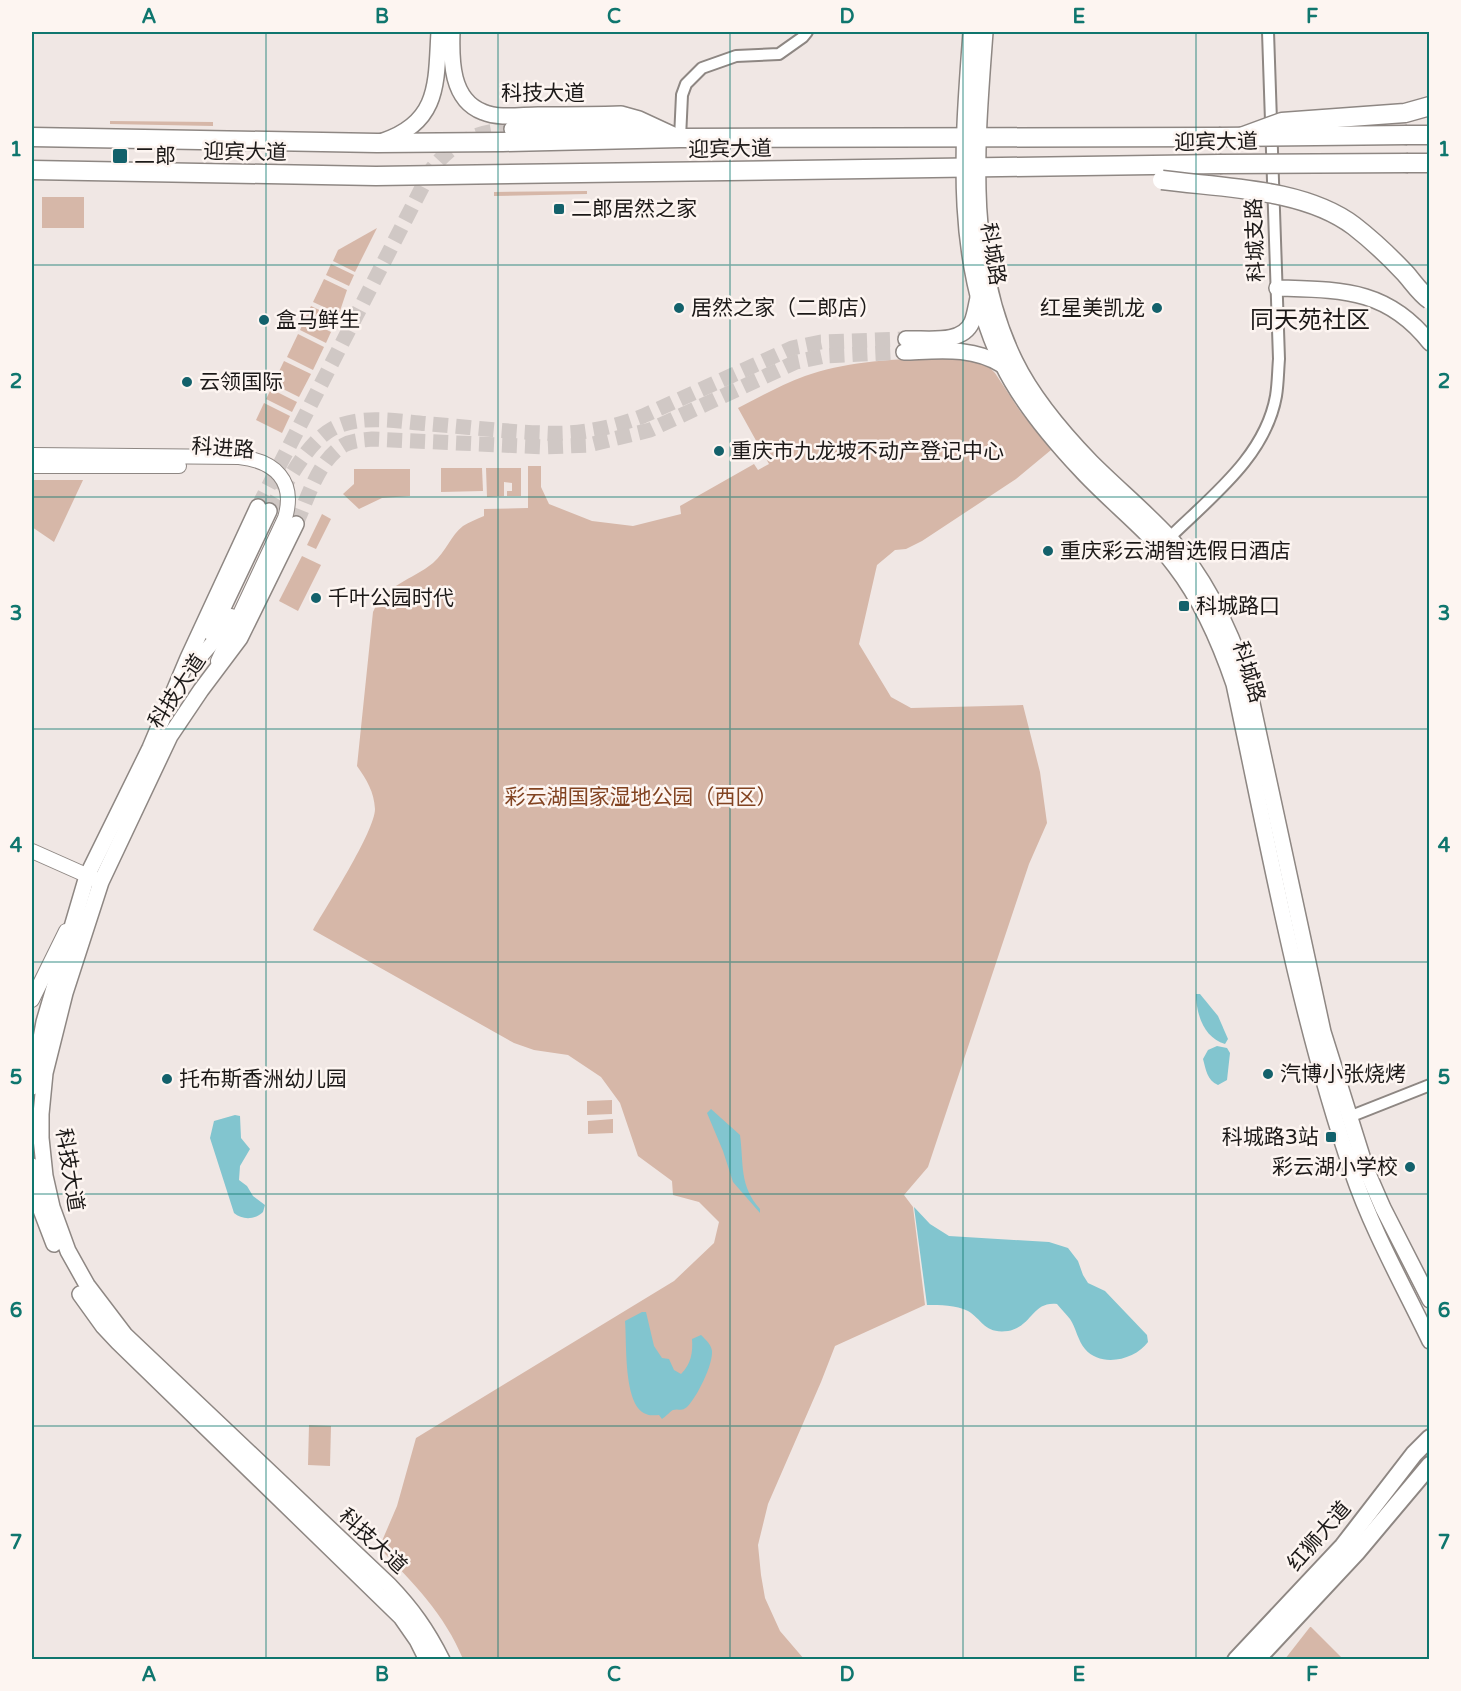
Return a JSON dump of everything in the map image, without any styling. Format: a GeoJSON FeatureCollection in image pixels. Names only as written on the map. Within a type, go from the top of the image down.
{"type":"FeatureCollection","features":[{"type":"Feature","properties":{"kind":"highway"},"geometry":{"type":"LineString","coordinates":[[1241,137],[1282,122],[1405,113],[1430,106]]}},
{"type":"Feature","properties":{"kind":"highway","name":"迎宾大道"},"geometry":{"type":"LineString","coordinates":[[32,137],[377,143],[680,138],[1430,135]]}},
{"type":"Feature","properties":{"kind":"highway"},"geometry":{"type":"LineString","coordinates":[[815,170],[844,164],[918,160],[921,155],[920,146],[901,138]]}},
{"type":"Feature","properties":{"kind":"highway","name":"迎宾大道"},"geometry":{"type":"LineString","coordinates":[[32,170],[376,176],[1430,162]]}},
{"type":"Feature","properties":{"kind":"highway"},"geometry":{"type":"LineString","coordinates":[[1091,167],[1162,180],[1256,191],[1288,197],[1321,208],[1352,224],[1385,252],[1428,300]]}},
{"type":"Feature","properties":{"kind":"main road"},"geometry":{"type":"LineString","coordinates":[[377,143],[396,136],[412,126],[428,106],[436,88],[439,32]]}},
{"type":"Feature","properties":{"kind":"main road","name":"科技大道"},"geometry":{"type":"LineString","coordinates":[[452,32],[451,54],[457,84],[465,99],[483,112],[507,116],[621,114],[631,116],[680,138]]}},
{"type":"Feature","properties":{"kind":"main road","name":"科城路"},"geometry":{"type":"LineString","coordinates":[[970,32],[970,168],[966,221],[978,295],[990,335],[1002,365],[1027,404],[1062,449],[1196,573],[1214,602],[1238,652],[1247,680],[1323,1032],[1366,1168],[1383,1208],[1430,1300]]}},
{"type":"Feature","properties":{"kind":"main road","name":"科城路"},"geometry":{"type":"LineString","coordinates":[[970,138],[984,32]]}},
{"type":"Feature","properties":{"kind":"main road","name":"科技大道"},"geometry":{"type":"LineString","coordinates":[[512,129],[657,127]]}},
{"type":"Feature","properties":{"kind":"main road"},"geometry":{"type":"LineString","coordinates":[[32,131],[57,137]]}},
{"type":"Feature","properties":{"kind":"main road","name":"科城路"},"geometry":{"type":"LineString","coordinates":[[970,168],[987,279],[1000,327],[1016,364],[1038,398],[1073,442],[1165,543],[1225,656],[1234,684],[1303,1001],[1334,1114],[1369,1214],[1430,1341]]}},
{"type":"Feature","properties":{"kind":"main road"},"geometry":{"type":"LineString","coordinates":[[1277,288],[1337,291],[1372,298],[1400,312],[1430,343]]}},
{"type":"Feature","properties":{"kind":"main road"},"geometry":{"type":"LineString","coordinates":[[978,295],[972,322],[962,334],[905,345],[974,352],[987,356],[1002,365]]}},
{"type":"Feature","properties":{"kind":"main road","name":"科技大道"},"geometry":{"type":"LineString","coordinates":[[196,662],[264,509],[188,658],[94,879],[57,1024],[42,1094],[40,1138],[52,1207],[59,1230],[87,1285],[125,1335],[412,1609],[428,1632],[442,1659]]}},
{"type":"Feature","properties":{"kind":"main road","name":"科技大道"},"geometry":{"type":"LineString","coordinates":[[32,1087],[36,1042],[76,913],[170,736],[245,630],[296,524]]}},
{"type":"Feature","properties":{"kind":"main road"},"geometry":{"type":"LineString","coordinates":[[150,748],[196,662]]}},
{"type":"Feature","properties":{"kind":"main road"},"geometry":{"type":"LineString","coordinates":[[32,1070],[32,1082]]}},
{"type":"Feature","properties":{"kind":"main road","name":"科技大道"},"geometry":{"type":"LineString","coordinates":[[32,1166],[41,1210],[59,1256],[78,1291],[103,1326],[379,1594],[401,1617],[427,1659]]}},
{"type":"Feature","properties":{"kind":"main road","name":"红狮大道"},"geometry":{"type":"LineString","coordinates":[[1236,1659],[1343,1546],[1414,1454],[1430,1438]]}},
{"type":"Feature","properties":{"kind":"main road","name":"红狮大道"},"geometry":{"type":"LineString","coordinates":[[1256,1659],[1356,1553],[1428,1467]]}},
{"type":"Feature","properties":{"kind":"street"},"geometry":{"type":"LineString","coordinates":[[680,138],[682,95],[686,84],[702,68],[736,56],[779,54],[807,32]]}},
{"type":"Feature","properties":{"kind":"street","name":"科城支路"},"geometry":{"type":"LineString","coordinates":[[1165,543],[1236,472],[1257,445],[1272,412],[1279,359],[1268,32]]}},
{"type":"Feature","properties":{"kind":"street"},"geometry":{"type":"LineString","coordinates":[[32,455],[239,457],[256,460],[270,466],[283,478],[288,495],[285,518],[211,676]]}},
{"type":"Feature","properties":{"kind":"street","name":"科进路"},"geometry":{"type":"LineString","coordinates":[[32,466],[240,466],[265,473],[276,483],[281,495],[279,515],[229,619],[219,635],[196,662]]}},
{"type":"Feature","properties":{"kind":"street"},"geometry":{"type":"LineString","coordinates":[[32,851],[94,879]]}},
{"type":"Feature","properties":{"kind":"street"},"geometry":{"type":"LineString","coordinates":[[32,1000],[76,913]]}},
{"type":"Feature","properties":{"kind":"street"},"geometry":{"type":"LineString","coordinates":[[36,1042],[50,1033],[57,1024]]}},
{"type":"Feature","properties":{"kind":"street"},"geometry":{"type":"LineString","coordinates":[[1349,1117],[1430,1085]]}},
{"type":"Feature","properties":{"kind":"green space"},"geometry":{"type":"Polygon","coordinates":[[[110,121],[213,122],[213,126],[110,124],[110,121]]]}},
{"type":"Feature","properties":{"kind":"green space"},"geometry":{"type":"Polygon","coordinates":[[[587,191],[587,194],[494,196],[494,192],[587,191]]]}},
{"type":"Feature","properties":{"kind":"green space"},"geometry":{"type":"Polygon","coordinates":[[[42,197],[84,197],[84,228],[42,228],[42,197]]]}},
{"type":"Feature","properties":{"kind":"green space"},"geometry":{"type":"Polygon","coordinates":[[[377,228],[355,272],[333,261],[338,250],[377,228]]]}},
{"type":"Feature","properties":{"kind":"green space"},"geometry":{"type":"Polygon","coordinates":[[[331,264],[354,275],[349,286],[326,275],[331,264]]]}},
{"type":"Feature","properties":{"kind":"green space"},"geometry":{"type":"Polygon","coordinates":[[[324,279],[347,290],[339,314],[313,302],[324,279]]]}},
{"type":"Feature","properties":{"kind":"green space"},"geometry":{"type":"Polygon","coordinates":[[[311,306],[338,319],[333,329],[306,316],[311,306]]]}},
{"type":"Feature","properties":{"kind":"green space"},"geometry":{"type":"Polygon","coordinates":[[[305,319],[331,332],[326,343],[300,330],[305,319]]]}},
{"type":"Feature","properties":{"kind":"green space"},"geometry":{"type":"Polygon","coordinates":[[[298,334],[324,347],[313,370],[287,357],[298,334]]]}},
{"type":"Feature","properties":{"kind":"green space","name":"彩云湖国家湿地公园（西区）"},"geometry":{"type":"Polygon","coordinates":[[[910,359],[974,360],[988,366],[995,373],[1020,411],[1051,450],[1016,479],[922,541],[906,549],[895,550],[877,565],[859,644],[891,697],[911,708],[1023,705],[1040,772],[1047,823],[1029,864],[928,1167],[904,1195],[913,1207],[925,1305],[835,1346],[768,1504],[758,1545],[765,1598],[780,1631],[804,1659],[463,1659],[447,1628],[416,1586],[379,1548],[397,1506],[416,1438],[674,1281],[714,1243],[719,1222],[699,1202],[673,1195],[672,1181],[638,1156],[620,1103],[601,1077],[568,1055],[534,1050],[514,1043],[313,930],[359,851],[373,820],[375,809],[373,797],[357,766],[373,612],[384,595],[433,563],[463,526],[484,516],[484,509],[528,508],[528,466],[541,466],[541,487],[549,504],[592,521],[633,526],[681,514],[680,506],[754,464],[758,470],[769,464],[738,408],[779,387],[824,370],[866,362],[910,359]]]}},
{"type":"Feature","properties":{"kind":"green space"},"geometry":{"type":"Polygon","coordinates":[[[284,361],[311,374],[299,397],[273,384],[284,361]]]}},
{"type":"Feature","properties":{"kind":"green space"},"geometry":{"type":"Polygon","coordinates":[[[271,389],[297,402],[292,412],[266,399],[271,389]]]}},
{"type":"Feature","properties":{"kind":"green space"},"geometry":{"type":"Polygon","coordinates":[[[264,403],[290,416],[282,433],[256,420],[264,403]]]}},
{"type":"Feature","properties":{"kind":"green space"},"geometry":{"type":"Polygon","coordinates":[[[441,468],[482,468],[483,491],[441,492],[441,468]]]}},
{"type":"Feature","properties":{"kind":"green space"},"geometry":{"type":"Polygon","coordinates":[[[486,468],[521,468],[521,496],[507,496],[507,491],[512,491],[512,483],[504,482],[504,496],[487,497],[486,468]]]}},
{"type":"Feature","properties":{"kind":"green space"},"geometry":{"type":"Polygon","coordinates":[[[354,469],[410,469],[410,496],[382,498],[359,509],[343,494],[354,484],[354,469]]]}},
{"type":"Feature","properties":{"kind":"green space"},"geometry":{"type":"Polygon","coordinates":[[[32,480],[83,480],[54,542],[32,527],[32,480]]]}},
{"type":"Feature","properties":{"kind":"green space"},"geometry":{"type":"Polygon","coordinates":[[[322,514],[331,519],[316,549],[307,545],[322,514]]]}},
{"type":"Feature","properties":{"kind":"green space"},"geometry":{"type":"Polygon","coordinates":[[[302,556],[321,565],[298,611],[279,601],[302,556]]]}},
{"type":"Feature","properties":{"kind":"green space"},"geometry":{"type":"Polygon","coordinates":[[[612,1100],[612,1114],[587,1115],[587,1101],[612,1100]]]}},
{"type":"Feature","properties":{"kind":"green space"},"geometry":{"type":"Polygon","coordinates":[[[613,1119],[613,1133],[588,1134],[588,1121],[613,1119]]]}},
{"type":"Feature","properties":{"kind":"green space"},"geometry":{"type":"Polygon","coordinates":[[[309,1425],[331,1426],[330,1466],[308,1465],[309,1425]]]}},
{"type":"Feature","properties":{"kind":"green space"},"geometry":{"type":"Polygon","coordinates":[[[1311,1627],[1343,1659],[1285,1659],[1311,1627]]]}},
{"type":"Feature","properties":{"kind":"water"},"geometry":{"type":"Polygon","coordinates":[[[1196,994],[1200,994],[1218,1016],[1228,1039],[1225,1044],[1207,1031],[1200,1017],[1196,994]]]}},
{"type":"Feature","properties":{"kind":"water"},"geometry":{"type":"Polygon","coordinates":[[[1217,1046],[1227,1048],[1230,1053],[1227,1080],[1218,1085],[1209,1077],[1203,1059],[1208,1050],[1217,1046]]]}},
{"type":"Feature","properties":{"kind":"water"},"geometry":{"type":"Polygon","coordinates":[[[711,1109],[740,1135],[745,1183],[760,1213],[733,1182],[707,1113],[711,1109]]]}},
{"type":"Feature","properties":{"kind":"water"},"geometry":{"type":"Polygon","coordinates":[[[235,1115],[240,1116],[241,1138],[250,1149],[240,1166],[239,1180],[247,1186],[253,1196],[265,1205],[260,1215],[252,1218],[241,1217],[234,1213],[210,1138],[214,1121],[235,1115]]]}},
{"type":"Feature","properties":{"kind":"water"},"geometry":{"type":"Polygon","coordinates":[[[914,1207],[930,1224],[949,1236],[1049,1242],[1068,1248],[1078,1261],[1088,1283],[1105,1291],[1147,1335],[1148,1342],[1127,1357],[1109,1360],[1092,1355],[1085,1349],[1070,1319],[1057,1304],[1042,1306],[1022,1325],[1008,1331],[989,1328],[963,1309],[927,1305],[914,1207]]]}},
{"type":"Feature","properties":{"kind":"water"},"geometry":{"type":"Polygon","coordinates":[[[646,1312],[654,1346],[662,1358],[669,1359],[674,1370],[681,1374],[691,1358],[692,1339],[701,1335],[712,1351],[712,1357],[700,1389],[691,1402],[682,1410],[673,1410],[662,1419],[659,1415],[647,1415],[639,1409],[630,1387],[625,1321],[646,1312]]]}},
{"type":"Feature","properties":{"kind":"tunnel"},"geometry":{"type":"LineString","coordinates":[[258,507],[431,170],[448,152],[466,140],[499,130],[512,129]]}},
{"type":"Feature","properties":{"kind":"tunnel"},"geometry":{"type":"LineString","coordinates":[[269,511],[313,445],[322,436],[343,424],[381,420],[502,431],[582,432],[643,416],[792,348],[821,342],[906,339]]}},
{"type":"Feature","properties":{"kind":"tunnel"},"geometry":{"type":"LineString","coordinates":[[296,524],[327,460],[344,445],[358,440],[545,447],[589,445],[650,430],[796,362],[824,356],[904,352]]}},
{"type":"Feature","properties":{"kind":"place","name":"二郎"},"geometry":{"type":"Point","coordinates":[120,156]}},
{"type":"Feature","properties":{"kind":"place","name":"二郎居然之家"},"geometry":{"type":"Point","coordinates":[559,209]}},
{"type":"Feature","properties":{"kind":"place","name":"居然之家（二郎店）"},"geometry":{"type":"Point","coordinates":[679,308]}},
{"type":"Feature","properties":{"kind":"place","name":"红星美凯龙"},"geometry":{"type":"Point","coordinates":[1157,308]}},
{"type":"Feature","properties":{"kind":"place","name":"盒马鲜生"},"geometry":{"type":"Point","coordinates":[264,320]}},
{"type":"Feature","properties":{"kind":"place","name":"云领国际"},"geometry":{"type":"Point","coordinates":[187,382]}},
{"type":"Feature","properties":{"kind":"place","name":"重庆市九龙坡不动产登记中心"},"geometry":{"type":"Point","coordinates":[719,451]}},
{"type":"Feature","properties":{"kind":"place","name":"重庆彩云湖智选假日酒店"},"geometry":{"type":"Point","coordinates":[1048,551]}},
{"type":"Feature","properties":{"kind":"place","name":"千叶公园时代"},"geometry":{"type":"Point","coordinates":[316,598]}},
{"type":"Feature","properties":{"kind":"place","name":"科城路口"},"geometry":{"type":"Point","coordinates":[1184,606]}},
{"type":"Feature","properties":{"kind":"place","name":"汽博小张烧烤"},"geometry":{"type":"Point","coordinates":[1268,1074]}},
{"type":"Feature","properties":{"kind":"place","name":"托布斯香洲幼儿园"},"geometry":{"type":"Point","coordinates":[167,1079]}},
{"type":"Feature","properties":{"kind":"place","name":"科城路3站"},"geometry":{"type":"Point","coordinates":[1331,1137]}},
{"type":"Feature","properties":{"kind":"place","name":"彩云湖小学校"},"geometry":{"type":"Point","coordinates":[1410,1167]}},
{"type":"Feature","properties":{"kind":"district","name":"同天苑社区"},"geometry":{"type":"Point","coordinates":[1310,320]}}]}
